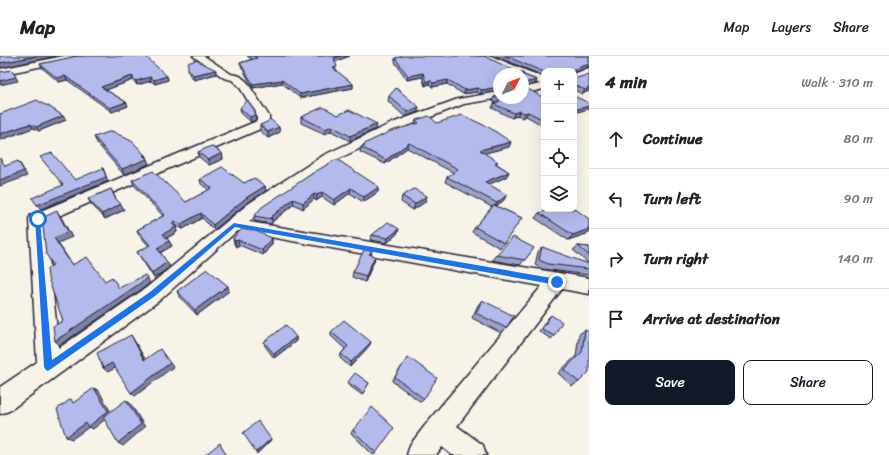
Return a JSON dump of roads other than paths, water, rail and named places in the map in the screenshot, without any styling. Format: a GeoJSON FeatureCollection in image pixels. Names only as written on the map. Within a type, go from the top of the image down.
{"type":"FeatureCollection","features":[{"type":"Feature","properties":{"kind":"street"},"geometry":{"type":"LineString","coordinates":[[0,72],[77,56]]}},
{"type":"Feature","properties":{"kind":"street"},"geometry":{"type":"LineString","coordinates":[[48,367],[38,219],[263,122],[263,116],[243,84],[236,78],[228,76],[198,56]]}},
{"type":"Feature","properties":{"kind":"street"},"geometry":{"type":"LineString","coordinates":[[483,56],[541,81]]}},
{"type":"Feature","properties":{"kind":"street"},"geometry":{"type":"LineString","coordinates":[[577,77],[589,71]]}},
{"type":"Feature","properties":{"kind":"street"},"geometry":{"type":"LineString","coordinates":[[529,90],[541,87]]}},
{"type":"Feature","properties":{"kind":"street"},"geometry":{"type":"LineString","coordinates":[[0,402],[153,294],[254,208],[329,158],[396,126],[462,101],[493,96]]}},
{"type":"Feature","properties":{"kind":"street"},"geometry":{"type":"LineString","coordinates":[[234,225],[557,282],[589,286]]}},
{"type":"Feature","properties":{"kind":"street"},"geometry":{"type":"LineString","coordinates":[[420,455],[439,428],[557,282]]}},
{"type":"Feature","properties":{"kind":"street"},"geometry":{"type":"LineString","coordinates":[[439,428],[473,455]]}}]}
